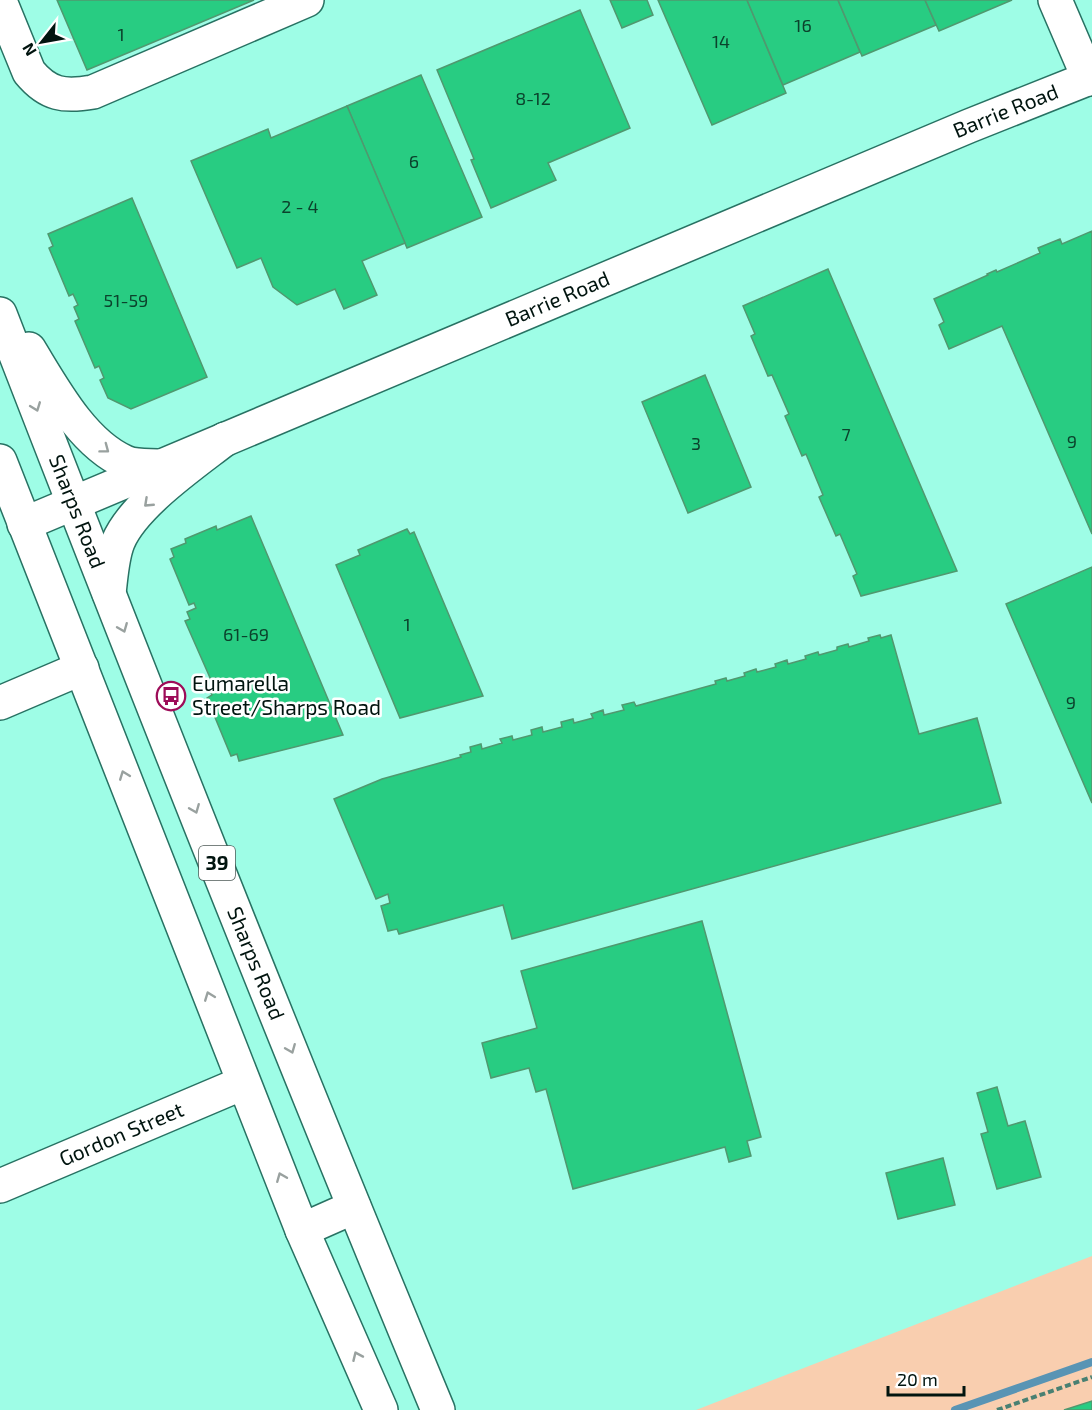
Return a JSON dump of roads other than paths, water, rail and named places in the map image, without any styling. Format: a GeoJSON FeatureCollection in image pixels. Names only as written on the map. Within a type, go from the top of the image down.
{"type":"FeatureCollection","features":[{"type":"Feature","properties":{"kind":"main road"},"geometry":{"type":"LineString","coordinates":[[0,1],[29,72],[51,92],[72,95],[93,92],[308,0]]}},
{"type":"Feature","properties":{"kind":"main road"},"geometry":{"type":"LineString","coordinates":[[1055,0],[1090,78]]}},
{"type":"Feature","properties":{"kind":"main road","name":"Barrie Road"},"geometry":{"type":"LineString","coordinates":[[24,524],[969,126],[1090,78]]}},
{"type":"Feature","properties":{"kind":"main road"},"geometry":{"type":"LineString","coordinates":[[0,298],[68,410],[100,447],[126,463],[162,466]]}},
{"type":"Feature","properties":{"kind":"main road","name":"Sharps Road"},"geometry":{"type":"LineString","coordinates":[[0,314],[354,1207],[438,1410]]}},
{"type":"Feature","properties":{"kind":"main road"},"geometry":{"type":"LineString","coordinates":[[109,593],[118,542],[135,515],[181,473],[225,439]]}},
{"type":"Feature","properties":{"kind":"main road"},"geometry":{"type":"LineString","coordinates":[[0,461],[302,1230],[381,1410]]}},
{"type":"Feature","properties":{"kind":"main road"},"geometry":{"type":"LineString","coordinates":[[0,703],[82,668]]}},
{"type":"Feature","properties":{"kind":"main road","name":"Gordon Street"},"geometry":{"type":"LineString","coordinates":[[0,1186],[243,1083]]}},
{"type":"Feature","properties":{"kind":"main road"},"geometry":{"type":"LineString","coordinates":[[302,1230],[354,1207]]}},
{"type":"Feature","properties":{"kind":"waterway"},"geometry":{"type":"LineString","coordinates":[[955,1410],[1092,1362]]}},
{"type":"Feature","properties":{"kind":"place","name":"Eumarella Street/Sharps Road"},"geometry":{"type":"Point","coordinates":[171,696]}}]}
